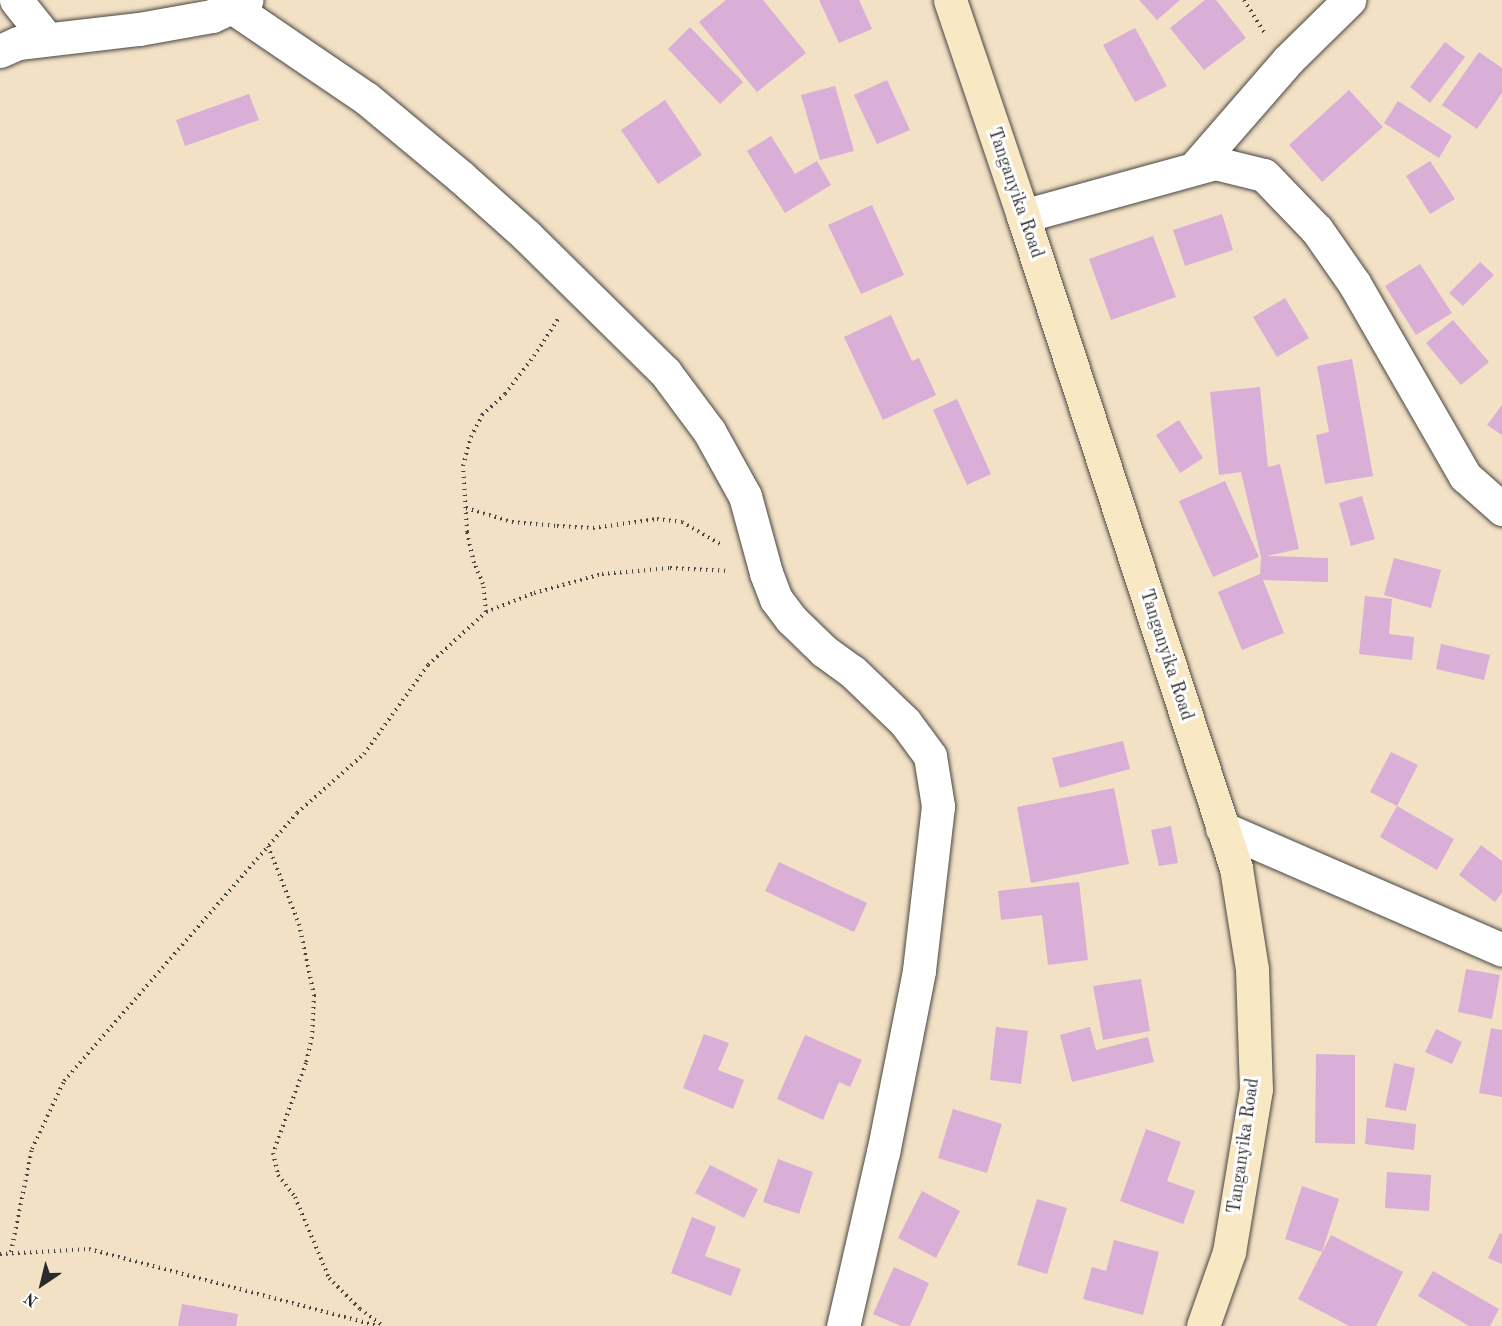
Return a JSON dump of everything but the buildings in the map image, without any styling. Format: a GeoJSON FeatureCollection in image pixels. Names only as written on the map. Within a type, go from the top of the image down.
{"type":"FeatureCollection","features":[{"type":"Feature","properties":{"kind":"street"},"geometry":{"type":"LineString","coordinates":[[16,0],[46,39]]}},
{"type":"Feature","properties":{"kind":"street","name":"Tanganyika Road"},"geometry":{"type":"LineString","coordinates":[[950,0],[1236,868],[1252,969],[1256,1089],[1228,1252],[1203,1326]]}},
{"type":"Feature","properties":{"kind":"street"},"geometry":{"type":"LineString","coordinates":[[1195,167],[1288,60],[1349,0]]}},
{"type":"Feature","properties":{"kind":"street"},"geometry":{"type":"LineString","coordinates":[[0,51],[18,44],[46,39],[139,29],[212,16],[240,3],[366,98],[527,236],[665,372],[709,431],[745,496],[762,573],[776,599],[791,619],[824,651],[852,671],[904,722],[930,756],[938,806],[919,971],[884,1152],[843,1326]]}},
{"type":"Feature","properties":{"kind":"street"},"geometry":{"type":"LineString","coordinates":[[1023,216],[1215,163],[1264,176],[1303,214],[1354,283],[1465,476],[1502,509]]}},
{"type":"Feature","properties":{"kind":"street"},"geometry":{"type":"LineString","coordinates":[[1222,828],[1502,950]]}},
{"type":"Feature","properties":{"kind":"path"},"geometry":{"type":"LineString","coordinates":[[486,612],[483,584],[474,563],[467,532],[463,466],[471,437],[482,415],[505,394],[534,356],[578,288]]}},
{"type":"Feature","properties":{"kind":"path"},"geometry":{"type":"LineString","coordinates":[[466,508],[512,522],[556,526],[593,528],[657,519],[682,522],[713,538],[762,573]]}},
{"type":"Feature","properties":{"kind":"path"},"geometry":{"type":"LineString","coordinates":[[11,1252],[32,1149],[63,1081],[268,846],[331,781],[364,754],[428,665],[486,612],[534,593],[602,574],[670,568],[762,573]]}},
{"type":"Feature","properties":{"kind":"path"},"geometry":{"type":"LineString","coordinates":[[268,846],[299,924],[314,995],[312,1037],[306,1064],[273,1153],[278,1175],[295,1197],[329,1278],[360,1310],[383,1326]]}},
{"type":"Feature","properties":{"kind":"path"},"geometry":{"type":"LineString","coordinates":[[0,1254],[89,1249],[378,1326]]}}]}
